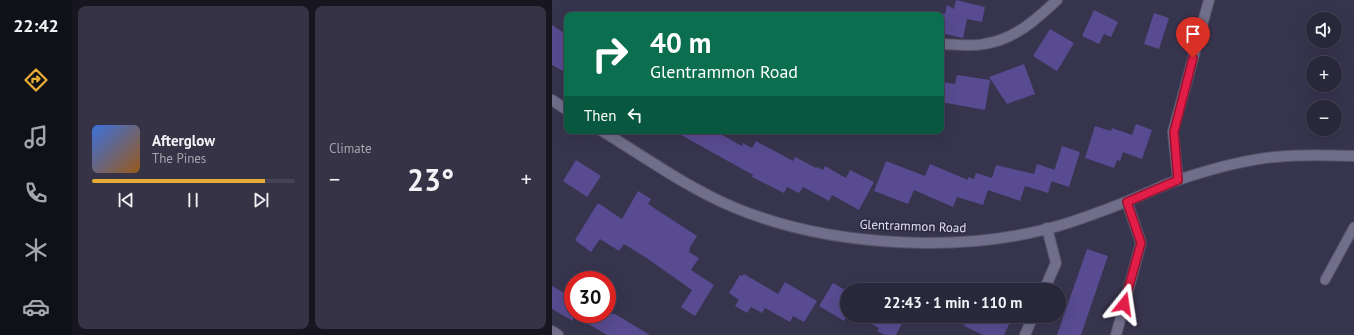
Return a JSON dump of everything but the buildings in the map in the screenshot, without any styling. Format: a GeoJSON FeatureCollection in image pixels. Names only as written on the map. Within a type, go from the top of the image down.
{"type":"FeatureCollection","features":[{"type":"Feature","properties":{"kind":"street"},"geometry":{"type":"LineString","coordinates":[[944,44],[984,44],[1012,36],[1033,22],[1057,0]]}},
{"type":"Feature","properties":{"kind":"street"},"geometry":{"type":"LineString","coordinates":[[1178,180],[1174,132],[1208,0]]}},
{"type":"Feature","properties":{"kind":"street"},"geometry":{"type":"LineString","coordinates":[[552,100],[564,108]]}},
{"type":"Feature","properties":{"kind":"street","name":"Glentrammon Road"},"geometry":{"type":"LineString","coordinates":[[607,134],[694,188],[751,213],[799,228],[861,238],[947,243],[1016,236],[1071,222],[1127,202],[1178,180],[1247,161],[1311,154],[1354,156]]}},
{"type":"Feature","properties":{"kind":"street"},"geometry":{"type":"LineString","coordinates":[[1116,335],[1141,243],[1127,202]]}},
{"type":"Feature","properties":{"kind":"street"},"geometry":{"type":"LineString","coordinates":[[1047,228],[1056,263],[1047,283]]}},
{"type":"Feature","properties":{"kind":"street"},"geometry":{"type":"LineString","coordinates":[[1025,335],[1030,323]]}},
{"type":"Feature","properties":{"kind":"street"},"geometry":{"type":"LineString","coordinates":[[552,331],[558,335]]}},
{"type":"Feature","properties":{"kind":"lane"},"geometry":{"type":"LineString","coordinates":[[1325,280],[1354,226]]}},
{"type":"Feature","properties":{"kind":"route"},"geometry":{"type":"LineString","coordinates":[[1124,304],[1141,243],[1127,202],[1178,180],[1174,132],[1193,58]]}}]}
